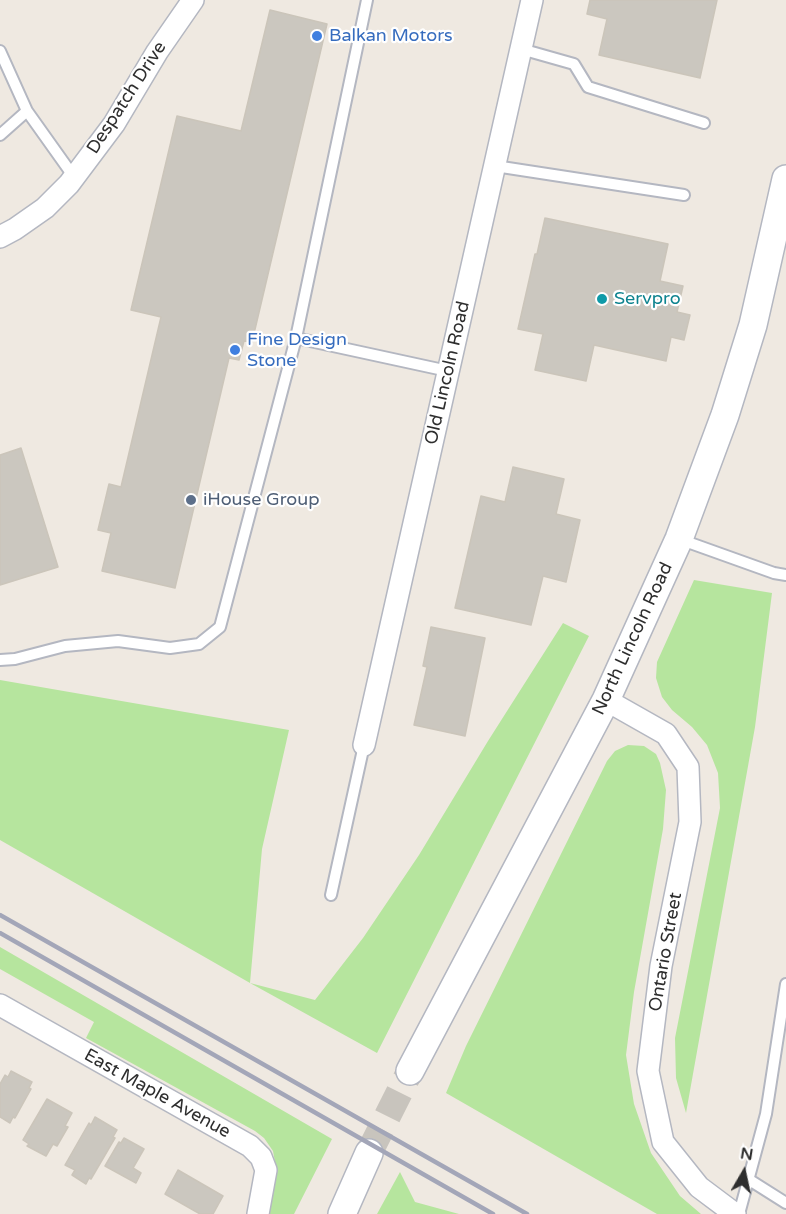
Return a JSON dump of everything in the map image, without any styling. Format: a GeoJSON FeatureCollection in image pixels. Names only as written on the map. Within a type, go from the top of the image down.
{"type":"FeatureCollection","features":[{"type":"Feature","properties":{"kind":"street","name":"Despatch Drive"},"geometry":{"type":"LineString","coordinates":[[0,237],[45,208],[74,177],[114,124],[156,52],[193,0]]}},
{"type":"Feature","properties":{"kind":"street","name":"Old Lincoln Road"},"geometry":{"type":"LineString","coordinates":[[364,745],[532,0]]}},
{"type":"Feature","properties":{"kind":"street","name":"North Lincoln Road"},"geometry":{"type":"LineString","coordinates":[[410,1071],[606,700],[679,539],[725,415],[753,325],[786,178]]}},
{"type":"Feature","properties":{"kind":"street","name":"Ontario Street"},"geometry":{"type":"LineString","coordinates":[[606,700],[666,734],[688,767],[690,822],[661,966],[648,1071],[663,1142],[699,1187],[737,1214]]}},
{"type":"Feature","properties":{"kind":"street","name":"East Maple Avenue"},"geometry":{"type":"LineString","coordinates":[[0,1005],[250,1146],[261,1157],[266,1170],[258,1214]]}},
{"type":"Feature","properties":{"kind":"street"},"geometry":{"type":"LineString","coordinates":[[342,1214],[369,1154]]}},
{"type":"Feature","properties":{"kind":"lane"},"geometry":{"type":"LineString","coordinates":[[0,660],[15,659],[65,646],[118,641],[170,648],[200,644],[220,627],[296,338],[367,0]]}},
{"type":"Feature","properties":{"kind":"lane"},"geometry":{"type":"LineString","coordinates":[[521,49],[574,64],[588,87],[704,123]]}},
{"type":"Feature","properties":{"kind":"lane"},"geometry":{"type":"LineString","coordinates":[[0,51],[27,111],[74,177]]}},
{"type":"Feature","properties":{"kind":"lane"},"geometry":{"type":"LineString","coordinates":[[0,135],[27,111]]}},
{"type":"Feature","properties":{"kind":"lane"},"geometry":{"type":"LineString","coordinates":[[495,166],[684,195]]}},
{"type":"Feature","properties":{"kind":"lane"},"geometry":{"type":"LineString","coordinates":[[296,338],[448,371]]}},
{"type":"Feature","properties":{"kind":"lane"},"geometry":{"type":"LineString","coordinates":[[679,539],[774,573],[786,575]]}},
{"type":"Feature","properties":{"kind":"lane"},"geometry":{"type":"LineString","coordinates":[[331,894],[364,745]]}},
{"type":"Feature","properties":{"kind":"lane"},"geometry":{"type":"LineString","coordinates":[[737,1214],[766,1114],[786,984]]}},
{"type":"Feature","properties":{"kind":"lane"},"geometry":{"type":"LineString","coordinates":[[748,1179],[786,1203]]}},
{"type":"Feature","properties":{"kind":"green space"},"geometry":{"type":"Polygon","coordinates":[[[694,580],[772,593],[755,727],[686,1113],[676,1078],[675,1038],[720,808],[718,773],[707,745],[662,697],[656,678],[657,662],[694,580]]]}},
{"type":"Feature","properties":{"kind":"green space"},"geometry":{"type":"Polygon","coordinates":[[[563,623],[589,636],[377,1053],[250,983],[315,1000],[363,938],[419,855],[563,623]]]}},
{"type":"Feature","properties":{"kind":"green space"},"geometry":{"type":"Polygon","coordinates":[[[0,680],[289,730],[262,849],[250,983],[0,840],[0,680]]]}},
{"type":"Feature","properties":{"kind":"green space"},"geometry":{"type":"Polygon","coordinates":[[[628,745],[644,746],[656,754],[666,790],[663,829],[634,992],[626,1055],[634,1104],[651,1153],[680,1196],[701,1214],[657,1214],[446,1093],[466,1046],[607,761],[615,751],[628,745]]]}},
{"type":"Feature","properties":{"kind":"green space"},"geometry":{"type":"Polygon","coordinates":[[[0,947],[332,1139],[294,1214],[267,1214],[276,1168],[273,1151],[264,1138],[86,1038],[94,1022],[0,969],[0,947]]]}},
{"type":"Feature","properties":{"kind":"green space"},"geometry":{"type":"Polygon","coordinates":[[[400,1172],[415,1202],[459,1214],[377,1214],[400,1172]]]}},
{"type":"Feature","properties":{"kind":"building"},"geometry":{"type":"Polygon","coordinates":[[[590,0],[717,0],[700,78],[599,55],[607,19],[587,14],[590,0]]]}},
{"type":"Feature","properties":{"kind":"building"},"geometry":{"type":"Polygon","coordinates":[[[270,10],[327,24],[252,342],[244,341],[239,360],[229,358],[175,588],[102,571],[111,533],[98,530],[109,484],[121,487],[161,317],[131,310],[177,116],[241,131],[270,10]]]}},
{"type":"Feature","properties":{"kind":"building","name":"Servpro"},"geometry":{"type":"Polygon","coordinates":[[[545,218],[668,244],[660,281],[683,286],[677,312],[690,315],[684,340],[671,337],[666,361],[594,345],[586,381],[535,370],[543,334],[518,329],[545,218]]]}},
{"type":"Feature","properties":{"kind":"building"},"geometry":{"type":"Polygon","coordinates":[[[21,448],[58,567],[0,585],[0,455],[21,448]]]}},
{"type":"Feature","properties":{"kind":"building"},"geometry":{"type":"Polygon","coordinates":[[[513,467],[564,479],[556,514],[580,520],[566,582],[543,576],[531,625],[455,608],[481,496],[505,502],[513,467]]]}},
{"type":"Feature","properties":{"kind":"building"},"geometry":{"type":"Polygon","coordinates":[[[431,627],[485,638],[465,736],[414,725],[427,667],[423,666],[431,627]]]}},
{"type":"Feature","properties":{"kind":"building"},"geometry":{"type":"Polygon","coordinates":[[[11,1071],[32,1082],[29,1088],[31,1089],[10,1123],[0,1117],[0,1084],[5,1075],[8,1077],[11,1071]]]}},
{"type":"Feature","properties":{"kind":"building"},"geometry":{"type":"Polygon","coordinates":[[[47,1099],[72,1113],[65,1126],[68,1127],[57,1146],[53,1144],[46,1156],[27,1146],[29,1144],[23,1140],[47,1099]]]}},
{"type":"Feature","properties":{"kind":"building"},"geometry":{"type":"Polygon","coordinates":[[[95,1117],[117,1130],[113,1137],[115,1138],[86,1184],[72,1175],[75,1170],[65,1165],[89,1123],[91,1125],[95,1117]]]}},
{"type":"Feature","properties":{"kind":"building"},"geometry":{"type":"Polygon","coordinates":[[[124,1138],[144,1149],[133,1168],[141,1173],[136,1183],[105,1166],[119,1142],[121,1143],[124,1138]]]}},
{"type":"Feature","properties":{"kind":"building"},"geometry":{"type":"Polygon","coordinates":[[[178,1170],[223,1196],[213,1214],[200,1214],[165,1194],[178,1170]]]}},
{"type":"Feature","properties":{"kind":"tunnel"},"geometry":{"type":"LineString","coordinates":[[369,1153],[410,1071]]}},
{"type":"Feature","properties":{"kind":"railway"},"geometry":{"type":"LineString","coordinates":[[0,915],[527,1214]]}},
{"type":"Feature","properties":{"kind":"railway"},"geometry":{"type":"LineString","coordinates":[[0,933],[493,1214]]}},
{"type":"Feature","properties":{"kind":"place","name":"Balkan Motors"},"geometry":{"type":"Point","coordinates":[317,36]}},
{"type":"Feature","properties":{"kind":"place","name":"Servpro"},"geometry":{"type":"Point","coordinates":[602,299]}},
{"type":"Feature","properties":{"kind":"place","name":"Fine Design Stone"},"geometry":{"type":"Point","coordinates":[235,350]}},
{"type":"Feature","properties":{"kind":"place","name":"iHouse Group"},"geometry":{"type":"Point","coordinates":[191,500]}}]}
